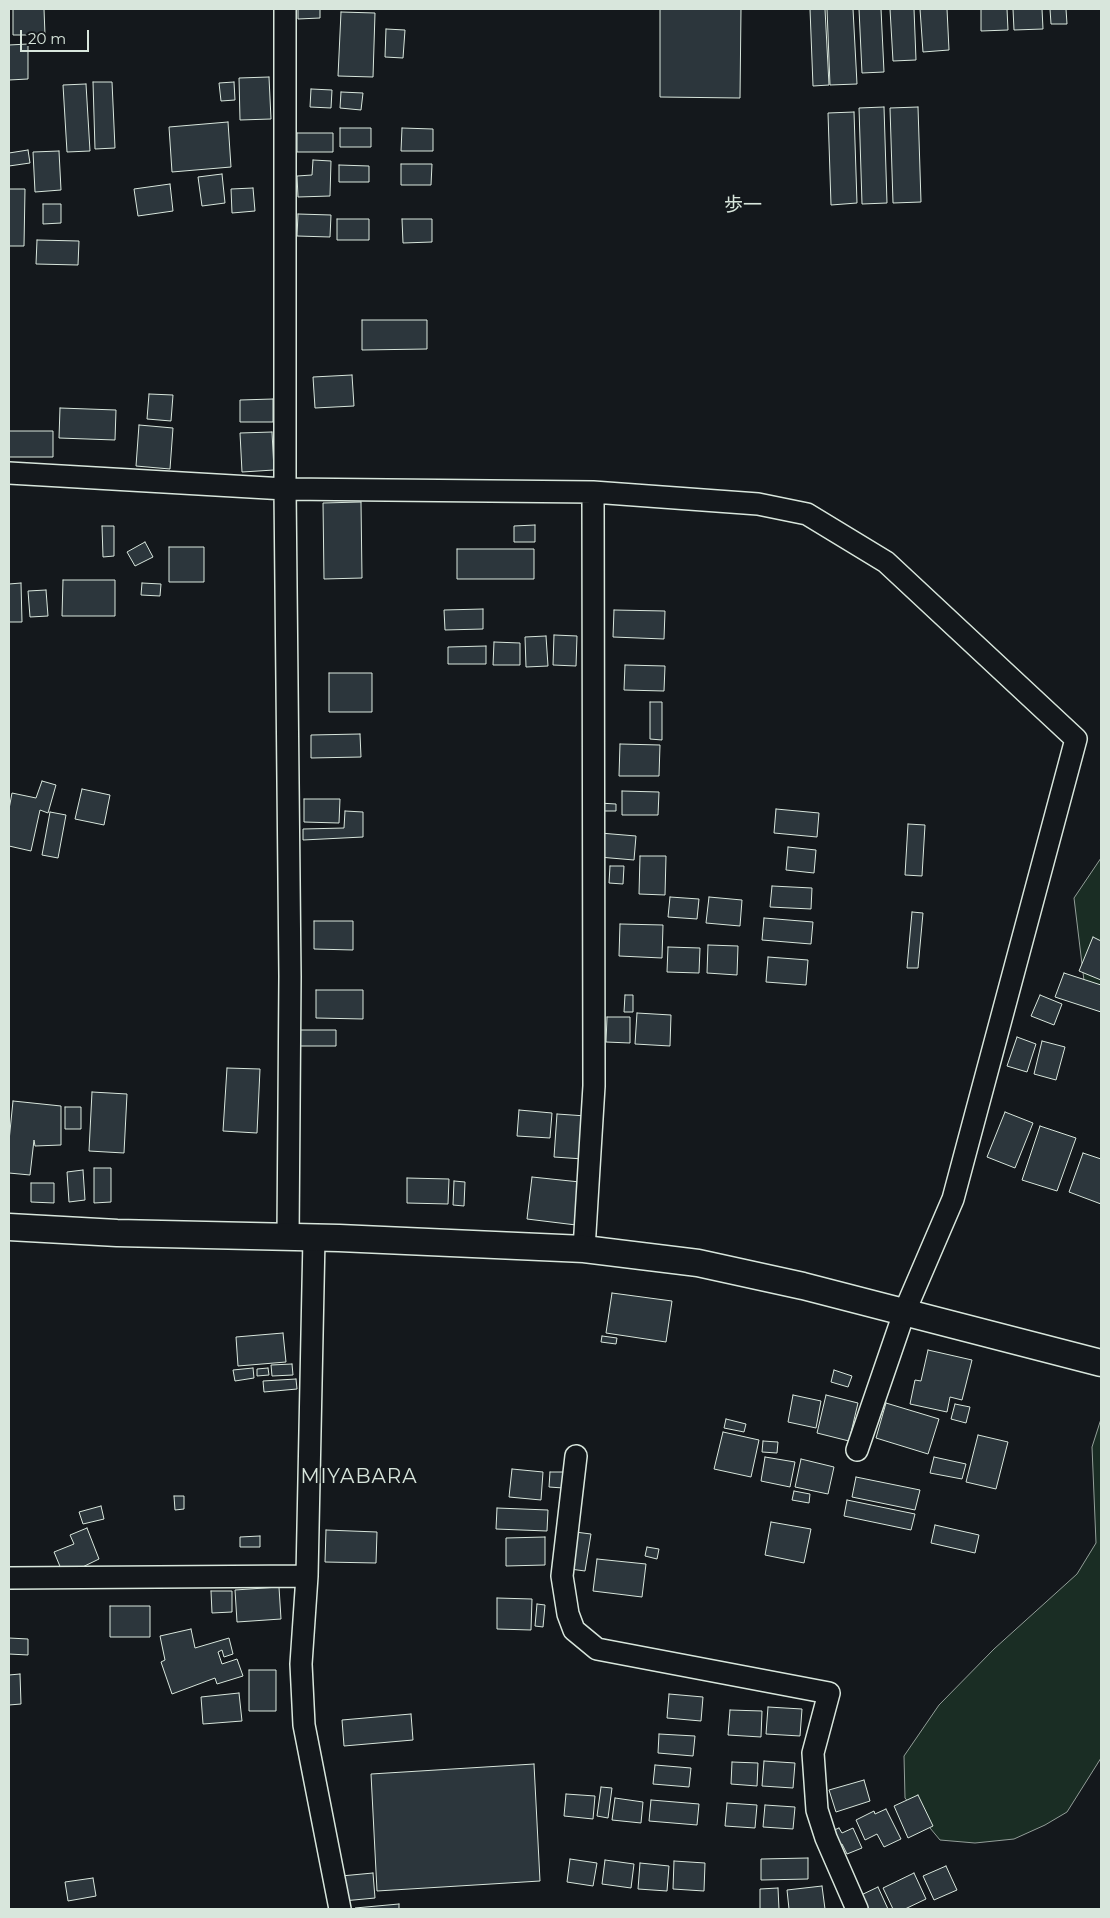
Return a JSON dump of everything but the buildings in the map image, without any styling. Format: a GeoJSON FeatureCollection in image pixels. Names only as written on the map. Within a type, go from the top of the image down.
{"type":"FeatureCollection","features":[{"type":"Feature","properties":{"kind":"street"},"geometry":{"type":"LineString","coordinates":[[285,9],[285,490],[290,976],[288,1238]]}},
{"type":"Feature","properties":{"kind":"street"},"geometry":{"type":"LineString","coordinates":[[9,473],[285,490],[593,492],[758,504],[807,514],[886,562],[1076,739],[953,1199],[904,1313],[857,1450]]}},
{"type":"Feature","properties":{"kind":"street"},"geometry":{"type":"LineString","coordinates":[[584,1248],[594,1086],[593,492]]}},
{"type":"Feature","properties":{"kind":"street"},"geometry":{"type":"LineString","coordinates":[[9,1227],[117,1233],[584,1248],[698,1263],[804,1286],[1101,1363]]}},
{"type":"Feature","properties":{"kind":"street"},"geometry":{"type":"LineString","coordinates":[[314,1238],[307,1576],[301,1664],[304,1725],[340,1909]]}},
{"type":"Feature","properties":{"kind":"street"},"geometry":{"type":"LineString","coordinates":[[576,1456],[562,1576],[568,1614],[574,1630],[597,1649],[829,1693],[813,1753],[817,1810],[826,1838],[857,1909]]}},
{"type":"Feature","properties":{"kind":"street"},"geometry":{"type":"LineString","coordinates":[[9,1578],[307,1576]]}},
{"type":"Feature","properties":{"kind":"green space"},"geometry":{"type":"Polygon","coordinates":[[[1101,858],[1101,996],[1085,989],[1074,898],[1101,858]]]}},
{"type":"Feature","properties":{"kind":"green space"},"geometry":{"type":"Polygon","coordinates":[[[1101,1419],[1101,1758],[1067,1812],[1045,1825],[1014,1839],[975,1843],[940,1840],[905,1798],[904,1756],[939,1705],[994,1649],[1077,1574],[1096,1543],[1092,1447],[1101,1419]]]}},
{"type":"Feature","properties":{"kind":"district","name":"歩一"},"geometry":{"type":"Point","coordinates":[743,205]}},
{"type":"Feature","properties":{"kind":"district","name":"MIYABARA"},"geometry":{"type":"Point","coordinates":[359,1477]}}]}
